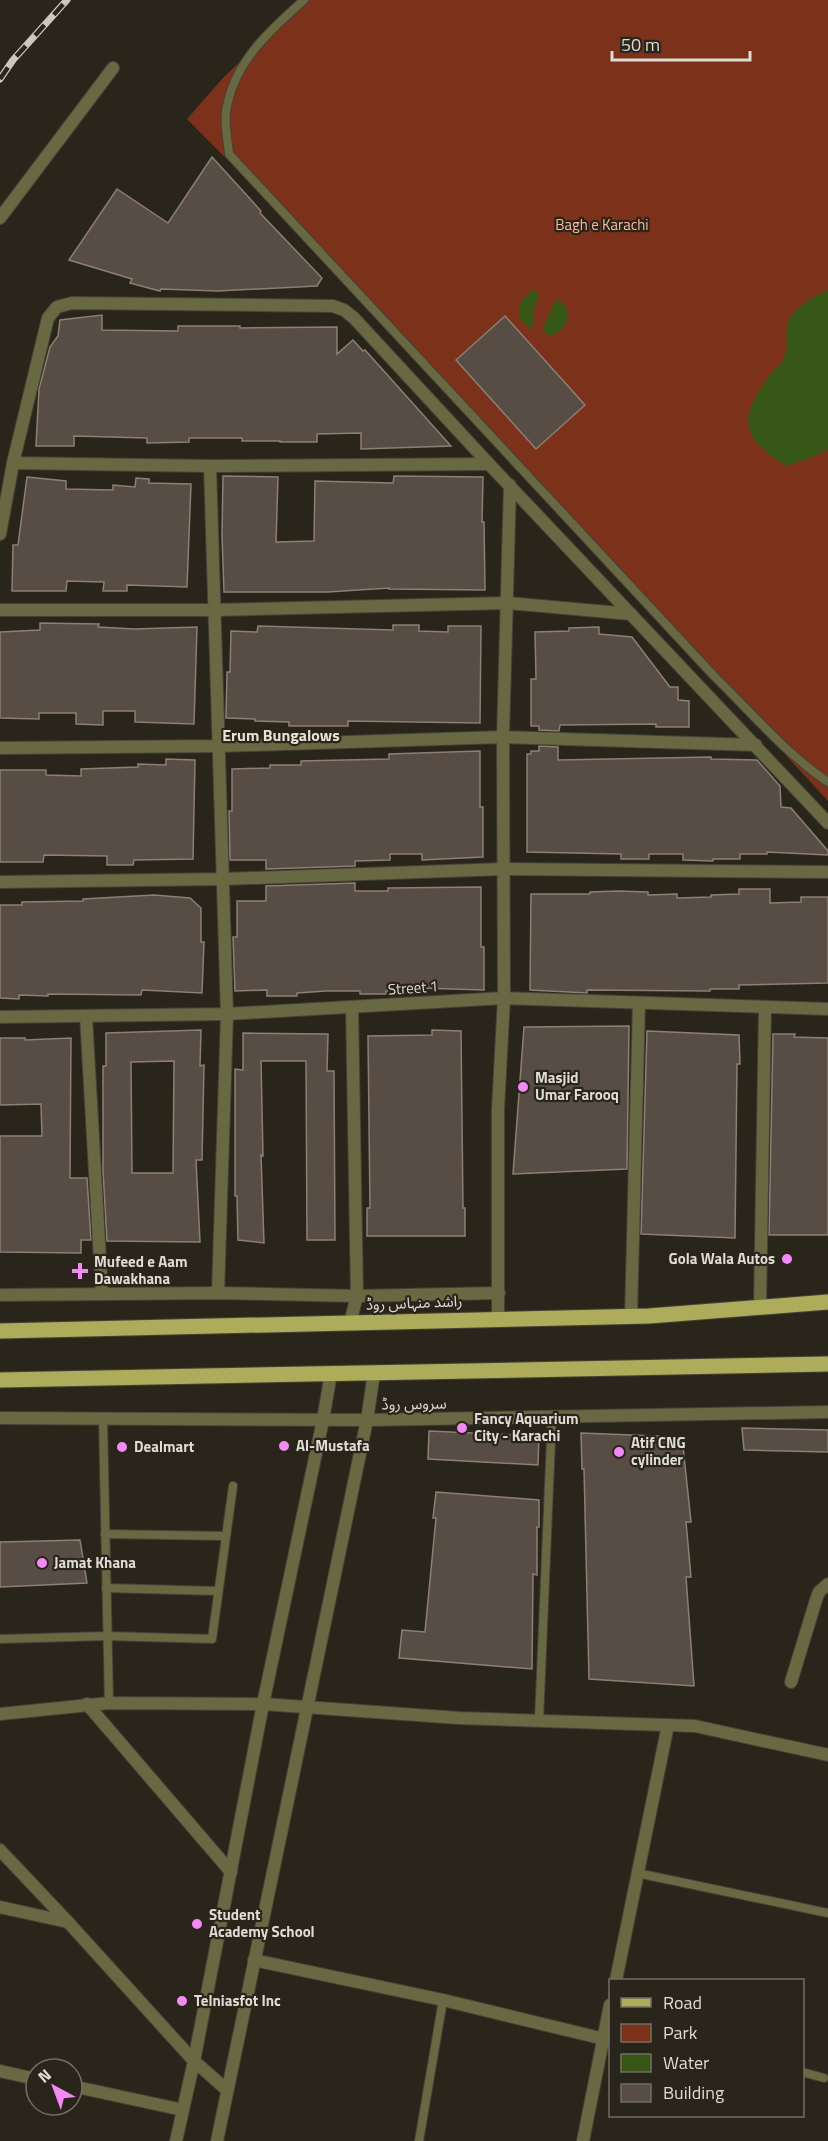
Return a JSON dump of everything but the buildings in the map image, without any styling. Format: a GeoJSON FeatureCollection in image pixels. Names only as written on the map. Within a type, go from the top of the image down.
{"type":"FeatureCollection","features":[{"type":"Feature","properties":{"kind":"main road","name":"راشد منہاس روڈ"},"geometry":{"type":"LineString","coordinates":[[0,1331],[631,1316],[828,1302]]}},
{"type":"Feature","properties":{"kind":"main road"},"geometry":{"type":"LineString","coordinates":[[0,1380],[828,1364]]}},
{"type":"Feature","properties":{"kind":"street"},"geometry":{"type":"LineString","coordinates":[[0,218],[113,68]]}},
{"type":"Feature","properties":{"kind":"street"},"geometry":{"type":"LineString","coordinates":[[0,534],[13,463],[48,318],[57,307],[72,303],[333,306],[344,310],[354,318],[828,823]]}},
{"type":"Feature","properties":{"kind":"street"},"geometry":{"type":"LineString","coordinates":[[13,463],[210,466],[489,464]]}},
{"type":"Feature","properties":{"kind":"street"},"geometry":{"type":"LineString","coordinates":[[210,466],[227,1014],[218,1293]]}},
{"type":"Feature","properties":{"kind":"street"},"geometry":{"type":"LineString","coordinates":[[498,1318],[498,1108],[504,998],[502,737],[510,485]]}},
{"type":"Feature","properties":{"kind":"street"},"geometry":{"type":"LineString","coordinates":[[0,610],[215,610],[507,603],[632,614]]}},
{"type":"Feature","properties":{"kind":"street"},"geometry":{"type":"LineString","coordinates":[[0,748],[220,746],[502,737],[756,745]]}},
{"type":"Feature","properties":{"kind":"street"},"geometry":{"type":"LineString","coordinates":[[0,882],[224,879],[504,869],[828,873]]}},
{"type":"Feature","properties":{"kind":"street","name":"Street 1"},"geometry":{"type":"LineString","coordinates":[[0,1017],[227,1014],[504,998],[828,1009]]}},
{"type":"Feature","properties":{"kind":"street"},"geometry":{"type":"LineString","coordinates":[[631,1316],[639,1003]]}},
{"type":"Feature","properties":{"kind":"street"},"geometry":{"type":"LineString","coordinates":[[350,1323],[357,1296],[352,1007]]}},
{"type":"Feature","properties":{"kind":"street"},"geometry":{"type":"LineString","coordinates":[[760,1307],[765,1007]]}},
{"type":"Feature","properties":{"kind":"street"},"geometry":{"type":"LineString","coordinates":[[86,1016],[102,1294]]}},
{"type":"Feature","properties":{"kind":"street"},"geometry":{"type":"LineString","coordinates":[[0,1296],[218,1293],[357,1296],[498,1293]]}},
{"type":"Feature","properties":{"kind":"street"},"geometry":{"type":"LineString","coordinates":[[176,2141],[194,2061],[263,1704],[331,1373]]}},
{"type":"Feature","properties":{"kind":"street"},"geometry":{"type":"LineString","coordinates":[[217,2141],[367,1420],[374,1373]]}},
{"type":"Feature","properties":{"kind":"street","name":"سروس روڈ"},"geometry":{"type":"LineString","coordinates":[[0,1418],[367,1420],[828,1412]]}},
{"type":"Feature","properties":{"kind":"street"},"geometry":{"type":"LineString","coordinates":[[791,1682],[819,1592],[828,1584]]}},
{"type":"Feature","properties":{"kind":"street"},"geometry":{"type":"LineString","coordinates":[[0,1714],[109,1703],[263,1704],[459,1718],[694,1726],[828,1755]]}},
{"type":"Feature","properties":{"kind":"street"},"geometry":{"type":"LineString","coordinates":[[87,1704],[231,1872]]}},
{"type":"Feature","properties":{"kind":"street"},"geometry":{"type":"LineString","coordinates":[[616,1979],[668,1725]]}},
{"type":"Feature","properties":{"kind":"street"},"geometry":{"type":"LineString","coordinates":[[0,1850],[194,2061],[227,2091]]}},
{"type":"Feature","properties":{"kind":"street"},"geometry":{"type":"LineString","coordinates":[[0,1907],[68,1922]]}},
{"type":"Feature","properties":{"kind":"street"},"geometry":{"type":"LineString","coordinates":[[254,1960],[443,2000],[604,2039]]}},
{"type":"Feature","properties":{"kind":"street"},"geometry":{"type":"LineString","coordinates":[[583,2141],[608,2025]]}},
{"type":"Feature","properties":{"kind":"street"},"geometry":{"type":"LineString","coordinates":[[0,2071],[24,2076]]}},
{"type":"Feature","properties":{"kind":"street"},"geometry":{"type":"LineString","coordinates":[[84,2089],[183,2110]]}},
{"type":"Feature","properties":{"kind":"lane"},"geometry":{"type":"LineString","coordinates":[[303,0],[262,39],[242,64],[226,113],[229,154],[714,676],[774,737],[813,772],[828,782]]}},
{"type":"Feature","properties":{"kind":"lane"},"geometry":{"type":"LineString","coordinates":[[539,1720],[552,1416]]}},
{"type":"Feature","properties":{"kind":"lane"},"geometry":{"type":"LineString","coordinates":[[104,1419],[109,1703]]}},
{"type":"Feature","properties":{"kind":"lane"},"geometry":{"type":"LineString","coordinates":[[0,1639],[107,1636],[212,1639],[233,1486]]}},
{"type":"Feature","properties":{"kind":"lane"},"geometry":{"type":"LineString","coordinates":[[105,1534],[226,1536]]}},
{"type":"Feature","properties":{"kind":"lane"},"geometry":{"type":"LineString","coordinates":[[106,1588],[218,1591]]}},
{"type":"Feature","properties":{"kind":"lane"},"geometry":{"type":"LineString","coordinates":[[638,1873],[828,1913]]}},
{"type":"Feature","properties":{"kind":"lane"},"geometry":{"type":"LineString","coordinates":[[418,2141],[443,2000]]}},
{"type":"Feature","properties":{"kind":"lane"},"geometry":{"type":"LineString","coordinates":[[804,2073],[824,2078]]}},
{"type":"Feature","properties":{"kind":"green space","name":"Bagh e Karachi"},"geometry":{"type":"Polygon","coordinates":[[[304,0],[828,0],[828,801],[348,282],[187,119],[223,78],[304,0]]]}},
{"type":"Feature","properties":{"kind":"water"},"geometry":{"type":"Polygon","coordinates":[[[534,290],[539,294],[533,312],[533,325],[529,328],[520,319],[519,310],[524,298],[534,290]]]}},
{"type":"Feature","properties":{"kind":"water"},"geometry":{"type":"Polygon","coordinates":[[[828,290],[828,449],[786,466],[752,436],[749,416],[759,391],[784,358],[787,326],[793,314],[803,304],[828,290]]]}},
{"type":"Feature","properties":{"kind":"water"},"geometry":{"type":"Polygon","coordinates":[[[559,300],[567,310],[567,321],[560,331],[548,336],[543,328],[554,303],[559,300]]]}},
{"type":"Feature","properties":{"kind":"railway"},"geometry":{"type":"LineString","coordinates":[[0,79],[13,60],[67,0]]}},
{"type":"Feature","properties":{"kind":"place","name":"Masjid Umar Farooq"},"geometry":{"type":"Point","coordinates":[523,1087]}},
{"type":"Feature","properties":{"kind":"place","name":"Gola Wala Autos"},"geometry":{"type":"Point","coordinates":[787,1259]}},
{"type":"Feature","properties":{"kind":"place","name":"Mufeed e Aam Dawakhana"},"geometry":{"type":"Point","coordinates":[80,1271]}},
{"type":"Feature","properties":{"kind":"place","name":"Fancy Aquarium City - Karachi"},"geometry":{"type":"Point","coordinates":[462,1428]}},
{"type":"Feature","properties":{"kind":"place","name":"Al-Mustafa"},"geometry":{"type":"Point","coordinates":[284,1446]}},
{"type":"Feature","properties":{"kind":"place","name":"Dealmart"},"geometry":{"type":"Point","coordinates":[122,1447]}},
{"type":"Feature","properties":{"kind":"place","name":"Atif CNG cylinder"},"geometry":{"type":"Point","coordinates":[619,1452]}},
{"type":"Feature","properties":{"kind":"place","name":"Jamat Khana"},"geometry":{"type":"Point","coordinates":[42,1563]}},
{"type":"Feature","properties":{"kind":"place","name":"Student Academy School"},"geometry":{"type":"Point","coordinates":[197,1924]}},
{"type":"Feature","properties":{"kind":"place","name":"Telniasfot Inc"},"geometry":{"type":"Point","coordinates":[182,2001]}},
{"type":"Feature","properties":{"kind":"district","name":"Erum Bungalows"},"geometry":{"type":"Point","coordinates":[281,735]}}]}
